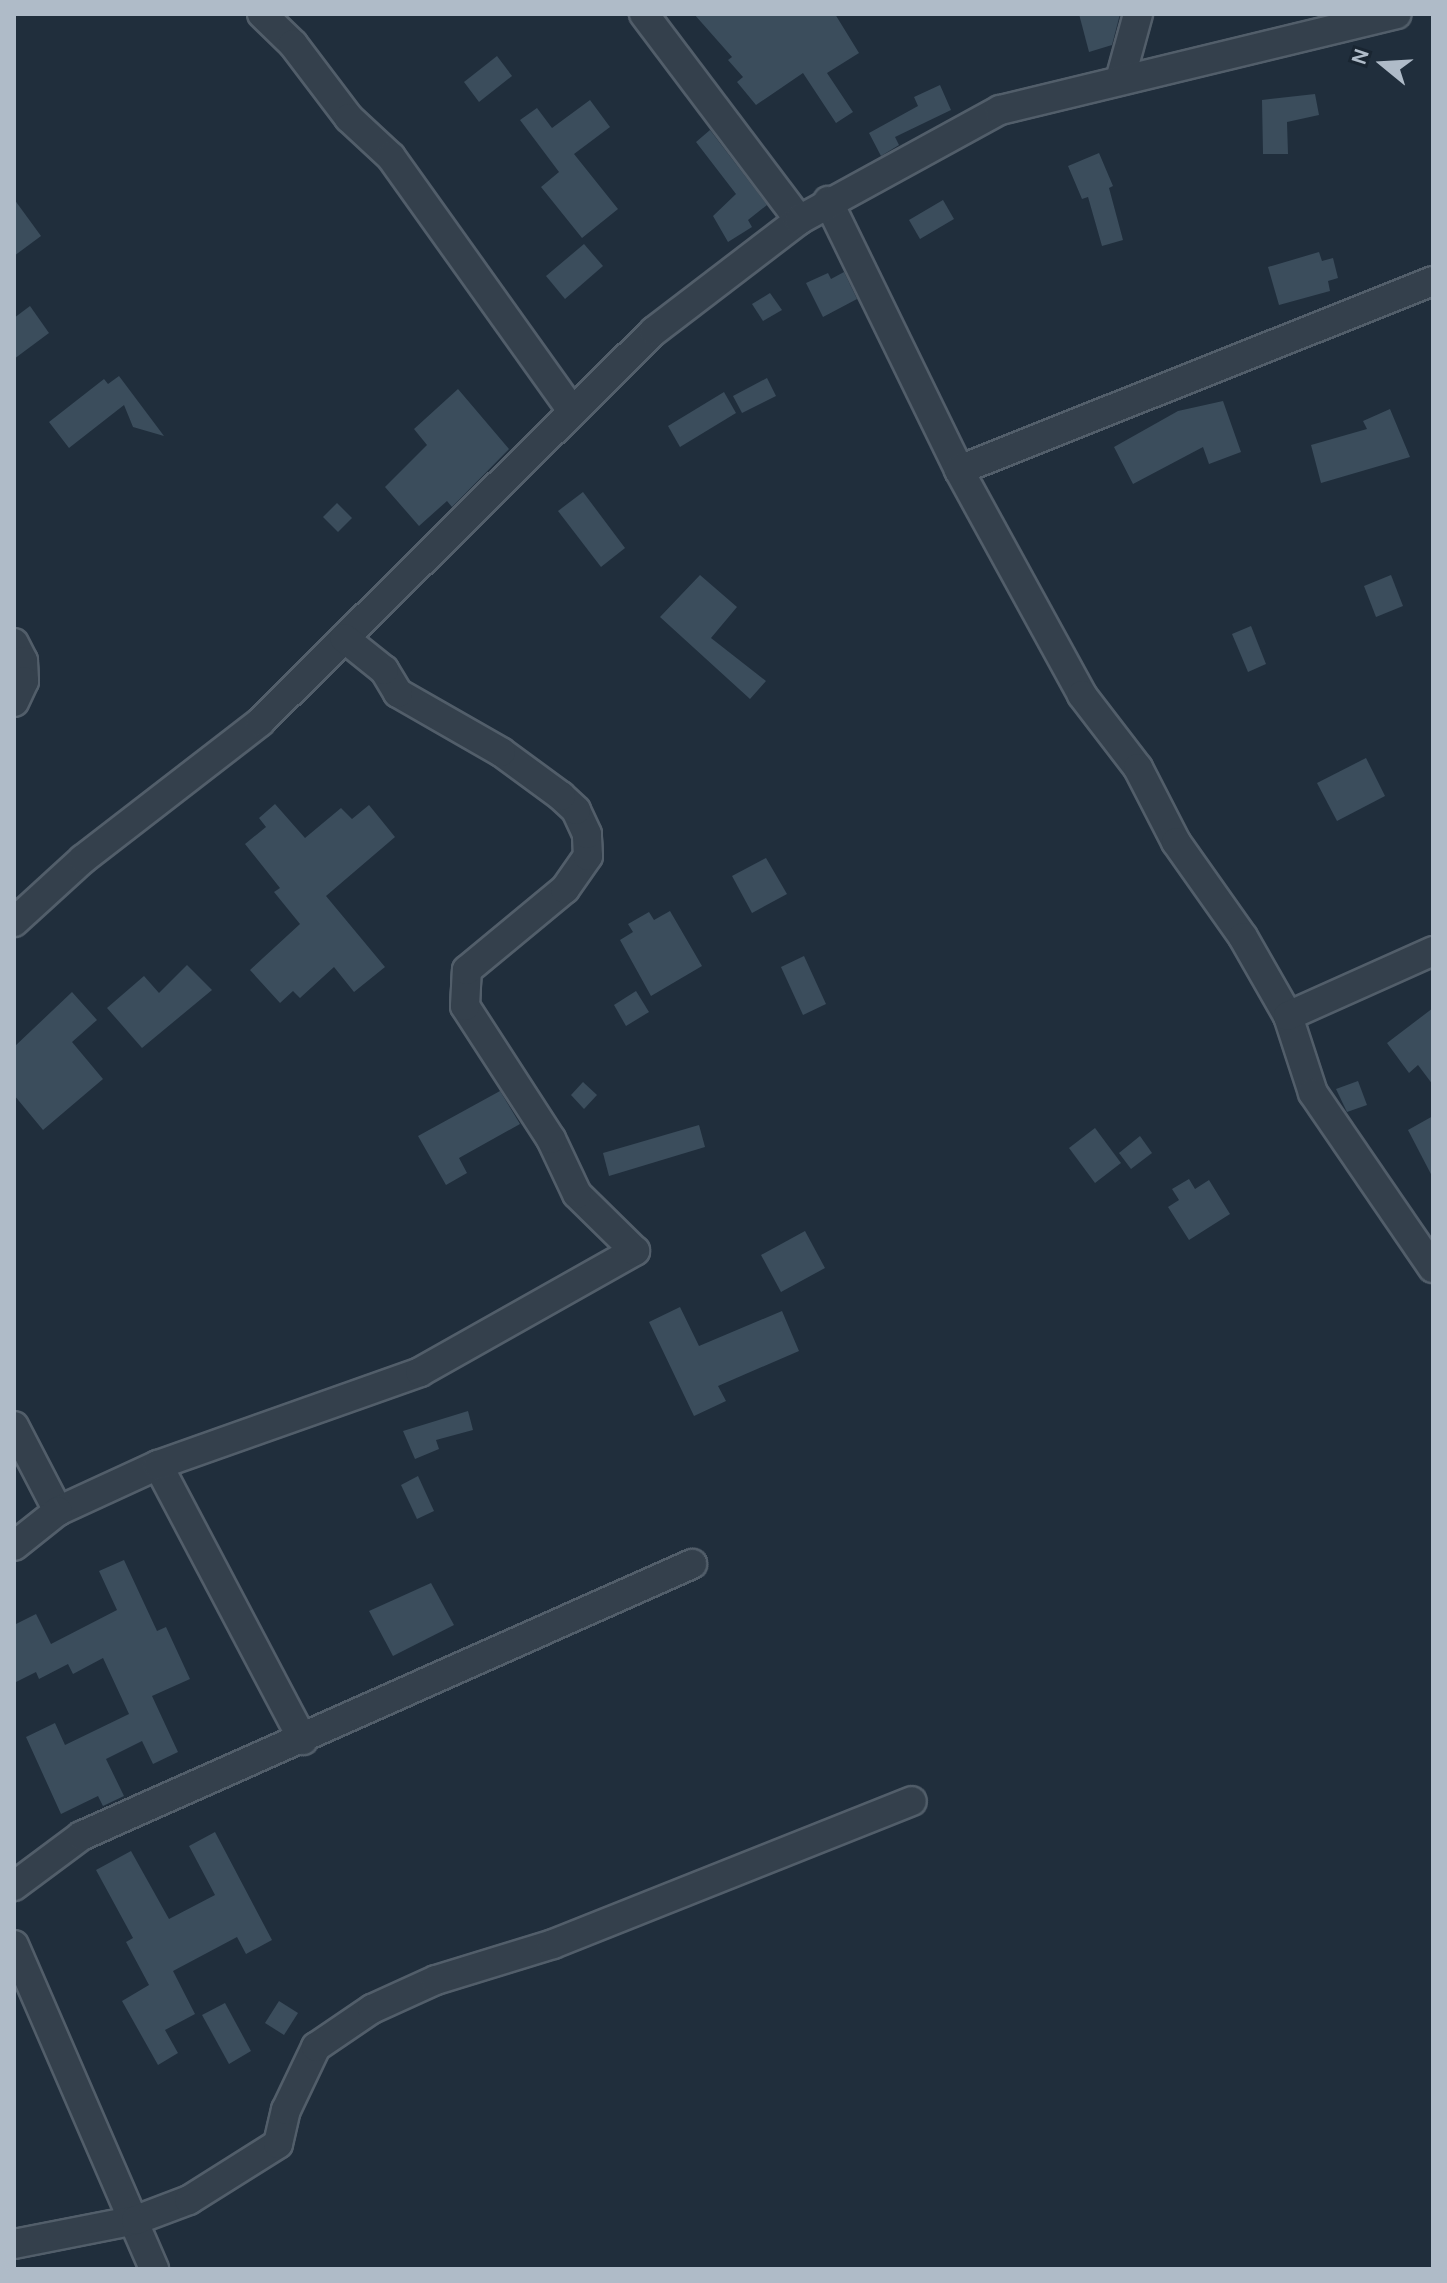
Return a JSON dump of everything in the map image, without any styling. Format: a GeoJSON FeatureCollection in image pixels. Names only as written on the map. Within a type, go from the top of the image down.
{"type":"FeatureCollection","features":[{"type":"Feature","properties":{"kind":"street"},"geometry":{"type":"LineString","coordinates":[[262,14],[293,44],[349,118],[391,157],[572,411]]}},
{"type":"Feature","properties":{"kind":"street"},"geometry":{"type":"LineString","coordinates":[[644,14],[799,220]]}},
{"type":"Feature","properties":{"kind":"street"},"geometry":{"type":"LineString","coordinates":[[1120,80],[1138,14]]}},
{"type":"Feature","properties":{"kind":"street"},"geometry":{"type":"LineString","coordinates":[[14,922],[83,859],[260,722],[654,331],[799,220],[828,201],[1000,110],[1397,14]]}},
{"type":"Feature","properties":{"kind":"street"},"geometry":{"type":"LineString","coordinates":[[828,201],[959,470],[1082,695],[1138,768],[1176,842],[1243,937],[1288,1016],[1313,1093],[1433,1268]]}},
{"type":"Feature","properties":{"kind":"street"},"geometry":{"type":"LineString","coordinates":[[959,470],[1433,281]]}},
{"type":"Feature","properties":{"kind":"street"},"geometry":{"type":"LineString","coordinates":[[14,1546],[58,1511],[158,1465],[420,1372],[635,1251],[577,1194],[551,1139],[465,1006],[467,970],[481,953],[565,889],[588,856],[587,834],[576,810],[501,752],[398,693],[384,670],[344,638]]}},
{"type":"Feature","properties":{"kind":"street"},"geometry":{"type":"LineString","coordinates":[[14,643],[23,661],[24,681],[14,702]]}},
{"type":"Feature","properties":{"kind":"street"},"geometry":{"type":"LineString","coordinates":[[1288,1016],[1433,951]]}},
{"type":"Feature","properties":{"kind":"street"},"geometry":{"type":"LineString","coordinates":[[14,1426],[58,1511]]}},
{"type":"Feature","properties":{"kind":"street"},"geometry":{"type":"LineString","coordinates":[[158,1465],[303,1740]]}},
{"type":"Feature","properties":{"kind":"street"},"geometry":{"type":"LineString","coordinates":[[14,1886],[81,1836],[303,1740],[692,1564]]}},
{"type":"Feature","properties":{"kind":"street"},"geometry":{"type":"LineString","coordinates":[[14,2244],[136,2220],[189,2200],[278,2144],[286,2110],[316,2047],[372,2009],[436,1980],[553,1944],[912,1801]]}},
{"type":"Feature","properties":{"kind":"street"},"geometry":{"type":"LineString","coordinates":[[14,1945],[136,2220],[154,2269]]}},
{"type":"Feature","properties":{"kind":"building"},"geometry":{"type":"Polygon","coordinates":[[[694,14],[835,14],[859,53],[827,73],[853,112],[836,123],[803,73],[756,105],[737,82],[743,77],[728,60],[732,57],[694,14]]]}},
{"type":"Feature","properties":{"kind":"building"},"geometry":{"type":"Polygon","coordinates":[[[1079,14],[1120,14],[1112,45],[1089,52],[1079,14]]]}},
{"type":"Feature","properties":{"kind":"building"},"geometry":{"type":"Polygon","coordinates":[[[497,56],[512,76],[479,102],[464,82],[497,56]]]}},
{"type":"Feature","properties":{"kind":"building"},"geometry":{"type":"Polygon","coordinates":[[[940,85],[951,110],[895,137],[899,145],[881,156],[869,133],[918,106],[914,97],[940,85]]]}},
{"type":"Feature","properties":{"kind":"building"},"geometry":{"type":"Polygon","coordinates":[[[1315,94],[1319,115],[1287,122],[1288,154],[1263,154],[1262,100],[1315,94]]]}},
{"type":"Feature","properties":{"kind":"building"},"geometry":{"type":"Polygon","coordinates":[[[590,100],[610,127],[574,154],[618,209],[582,238],[541,187],[559,172],[520,120],[537,108],[552,128],[590,100]]]}},
{"type":"Feature","properties":{"kind":"building"},"geometry":{"type":"Polygon","coordinates":[[[710,130],[767,205],[748,220],[752,227],[728,242],[713,216],[736,194],[696,142],[710,130]]]}},
{"type":"Feature","properties":{"kind":"building"},"geometry":{"type":"Polygon","coordinates":[[[1099,153],[1113,186],[1109,188],[1123,240],[1102,246],[1088,197],[1082,199],[1068,166],[1099,153]]]}},
{"type":"Feature","properties":{"kind":"building"},"geometry":{"type":"Polygon","coordinates":[[[14,199],[41,236],[14,256],[14,199]]]}},
{"type":"Feature","properties":{"kind":"building"},"geometry":{"type":"Polygon","coordinates":[[[943,200],[954,219],[920,239],[909,220],[943,200]]]}},
{"type":"Feature","properties":{"kind":"building"},"geometry":{"type":"Polygon","coordinates":[[[584,244],[603,266],[565,299],[546,276],[584,244]]]}},
{"type":"Feature","properties":{"kind":"building"},"geometry":{"type":"Polygon","coordinates":[[[1319,252],[1322,261],[1333,258],[1338,278],[1328,281],[1330,291],[1279,305],[1268,267],[1319,252]]]}},
{"type":"Feature","properties":{"kind":"building"},"geometry":{"type":"Polygon","coordinates":[[[844,272],[857,299],[823,317],[806,283],[828,273],[831,279],[844,272]]]}},
{"type":"Feature","properties":{"kind":"building"},"geometry":{"type":"Polygon","coordinates":[[[770,293],[782,310],[763,321],[752,304],[770,293]]]}},
{"type":"Feature","properties":{"kind":"building"},"geometry":{"type":"Polygon","coordinates":[[[30,306],[49,333],[14,359],[14,318],[30,306]]]}},
{"type":"Feature","properties":{"kind":"building"},"geometry":{"type":"Polygon","coordinates":[[[119,376],[164,436],[133,427],[124,405],[69,448],[49,422],[104,379],[108,384],[119,376]]]}},
{"type":"Feature","properties":{"kind":"building"},"geometry":{"type":"Polygon","coordinates":[[[767,378],[776,396],[742,413],[733,396],[767,378]]]}},
{"type":"Feature","properties":{"kind":"building"},"geometry":{"type":"Polygon","coordinates":[[[458,389],[509,449],[452,507],[447,501],[419,526],[385,487],[427,445],[414,429],[458,389]]]}},
{"type":"Feature","properties":{"kind":"building"},"geometry":{"type":"Polygon","coordinates":[[[724,392],[736,413],[680,447],[668,426],[724,392]]]}},
{"type":"Feature","properties":{"kind":"building"},"geometry":{"type":"Polygon","coordinates":[[[1223,401],[1241,452],[1209,464],[1203,447],[1133,484],[1114,447],[1178,411],[1223,401]]]}},
{"type":"Feature","properties":{"kind":"building"},"geometry":{"type":"Polygon","coordinates":[[[1390,409],[1410,457],[1321,483],[1311,445],[1367,429],[1363,421],[1390,409]]]}},
{"type":"Feature","properties":{"kind":"building"},"geometry":{"type":"Polygon","coordinates":[[[583,492],[625,548],[601,567],[558,511],[583,492]]]}},
{"type":"Feature","properties":{"kind":"building"},"geometry":{"type":"Polygon","coordinates":[[[337,503],[352,518],[338,532],[323,517],[337,503]]]}},
{"type":"Feature","properties":{"kind":"building"},"geometry":{"type":"Polygon","coordinates":[[[700,575],[737,607],[711,638],[766,681],[750,699],[660,617],[700,575]]]}},
{"type":"Feature","properties":{"kind":"building"},"geometry":{"type":"Polygon","coordinates":[[[1391,575],[1403,606],[1376,617],[1364,586],[1391,575]]]}},
{"type":"Feature","properties":{"kind":"building"},"geometry":{"type":"Polygon","coordinates":[[[1251,626],[1266,664],[1248,672],[1232,634],[1251,626]]]}},
{"type":"Feature","properties":{"kind":"building"},"geometry":{"type":"Polygon","coordinates":[[[1366,758],[1385,796],[1337,821],[1317,783],[1366,758]]]}},
{"type":"Feature","properties":{"kind":"building"},"geometry":{"type":"Polygon","coordinates":[[[275,804],[305,838],[341,808],[352,819],[369,805],[395,837],[326,896],[385,967],[354,992],[334,967],[300,998],[293,991],[280,1003],[250,970],[300,924],[274,892],[280,888],[245,844],[266,827],[259,818],[275,804]]]}},
{"type":"Feature","properties":{"kind":"building"},"geometry":{"type":"Polygon","coordinates":[[[766,858],[787,894],[752,913],[732,876],[766,858]]]}},
{"type":"Feature","properties":{"kind":"building"},"geometry":{"type":"Polygon","coordinates":[[[670,911],[702,966],[651,996],[620,940],[633,932],[628,924],[649,912],[654,920],[670,911]]]}},
{"type":"Feature","properties":{"kind":"building"},"geometry":{"type":"Polygon","coordinates":[[[804,956],[826,1004],[803,1015],[781,967],[804,956]]]}},
{"type":"Feature","properties":{"kind":"building"},"geometry":{"type":"Polygon","coordinates":[[[187,965],[212,990],[142,1048],[107,1008],[144,976],[159,993],[187,965]]]}},
{"type":"Feature","properties":{"kind":"building"},"geometry":{"type":"Polygon","coordinates":[[[636,991],[649,1012],[626,1026],[614,1005],[636,991]]]}},
{"type":"Feature","properties":{"kind":"building"},"geometry":{"type":"Polygon","coordinates":[[[72,992],[97,1020],[72,1042],[103,1079],[43,1130],[14,1095],[14,1047],[72,992]]]}},
{"type":"Feature","properties":{"kind":"building"},"geometry":{"type":"Polygon","coordinates":[[[1433,1008],[1433,1085],[1418,1065],[1409,1073],[1387,1043],[1433,1008]]]}},
{"type":"Feature","properties":{"kind":"building"},"geometry":{"type":"Polygon","coordinates":[[[1358,1081],[1367,1105],[1347,1112],[1336,1089],[1358,1081]]]}},
{"type":"Feature","properties":{"kind":"building"},"geometry":{"type":"Polygon","coordinates":[[[583,1082],[597,1095],[584,1109],[571,1095],[583,1082]]]}},
{"type":"Feature","properties":{"kind":"building"},"geometry":{"type":"Polygon","coordinates":[[[500,1091],[520,1124],[459,1158],[467,1173],[446,1185],[418,1136],[500,1091]]]}},
{"type":"Feature","properties":{"kind":"building"},"geometry":{"type":"Polygon","coordinates":[[[1433,1116],[1433,1178],[1408,1130],[1433,1116]]]}},
{"type":"Feature","properties":{"kind":"building"},"geometry":{"type":"Polygon","coordinates":[[[699,1125],[705,1147],[609,1176],[603,1153],[699,1125]]]}},
{"type":"Feature","properties":{"kind":"building"},"geometry":{"type":"Polygon","coordinates":[[[1095,1128],[1121,1163],[1095,1183],[1069,1148],[1095,1128]]]}},
{"type":"Feature","properties":{"kind":"building"},"geometry":{"type":"Polygon","coordinates":[[[1140,1136],[1152,1153],[1131,1169],[1119,1153],[1140,1136]]]}},
{"type":"Feature","properties":{"kind":"building"},"geometry":{"type":"Polygon","coordinates":[[[1189,1179],[1195,1189],[1209,1180],[1230,1214],[1189,1240],[1168,1207],[1179,1200],[1172,1189],[1189,1179]]]}},
{"type":"Feature","properties":{"kind":"building"},"geometry":{"type":"Polygon","coordinates":[[[805,1231],[825,1268],[781,1292],[761,1255],[805,1231]]]}},
{"type":"Feature","properties":{"kind":"building"},"geometry":{"type":"Polygon","coordinates":[[[680,1307],[699,1346],[782,1311],[799,1351],[718,1386],[726,1401],[694,1416],[649,1322],[680,1307]]]}},
{"type":"Feature","properties":{"kind":"building"},"geometry":{"type":"Polygon","coordinates":[[[468,1411],[473,1430],[436,1440],[439,1449],[415,1459],[403,1431],[468,1411]]]}},
{"type":"Feature","properties":{"kind":"building"},"geometry":{"type":"Polygon","coordinates":[[[418,1476],[434,1511],[417,1519],[401,1485],[418,1476]]]}},
{"type":"Feature","properties":{"kind":"building"},"geometry":{"type":"Polygon","coordinates":[[[124,1560],[157,1631],[166,1627],[190,1679],[152,1696],[178,1752],[153,1764],[142,1741],[106,1759],[124,1796],[103,1806],[98,1796],[61,1814],[26,1737],[55,1723],[65,1745],[129,1714],[103,1658],[73,1674],[68,1664],[39,1679],[36,1672],[14,1683],[14,1625],[36,1614],[51,1644],[117,1610],[99,1571],[124,1560]]]}},
{"type":"Feature","properties":{"kind":"building"},"geometry":{"type":"Polygon","coordinates":[[[431,1583],[454,1625],[393,1656],[369,1611],[431,1583]]]}},
{"type":"Feature","properties":{"kind":"building"},"geometry":{"type":"Polygon","coordinates":[[[215,1832],[272,1940],[246,1954],[237,1937],[173,1971],[195,2014],[165,2030],[178,2053],[158,2065],[122,2001],[149,1985],[126,1942],[133,1938],[96,1870],[131,1851],[169,1919],[215,1895],[189,1846],[215,1832]]]}},
{"type":"Feature","properties":{"kind":"building"},"geometry":{"type":"Polygon","coordinates":[[[279,2001],[298,2013],[284,2035],[265,2023],[279,2001]]]}},
{"type":"Feature","properties":{"kind":"building"},"geometry":{"type":"Polygon","coordinates":[[[225,2003],[251,2051],[229,2064],[202,2015],[225,2003]]]}}]}
